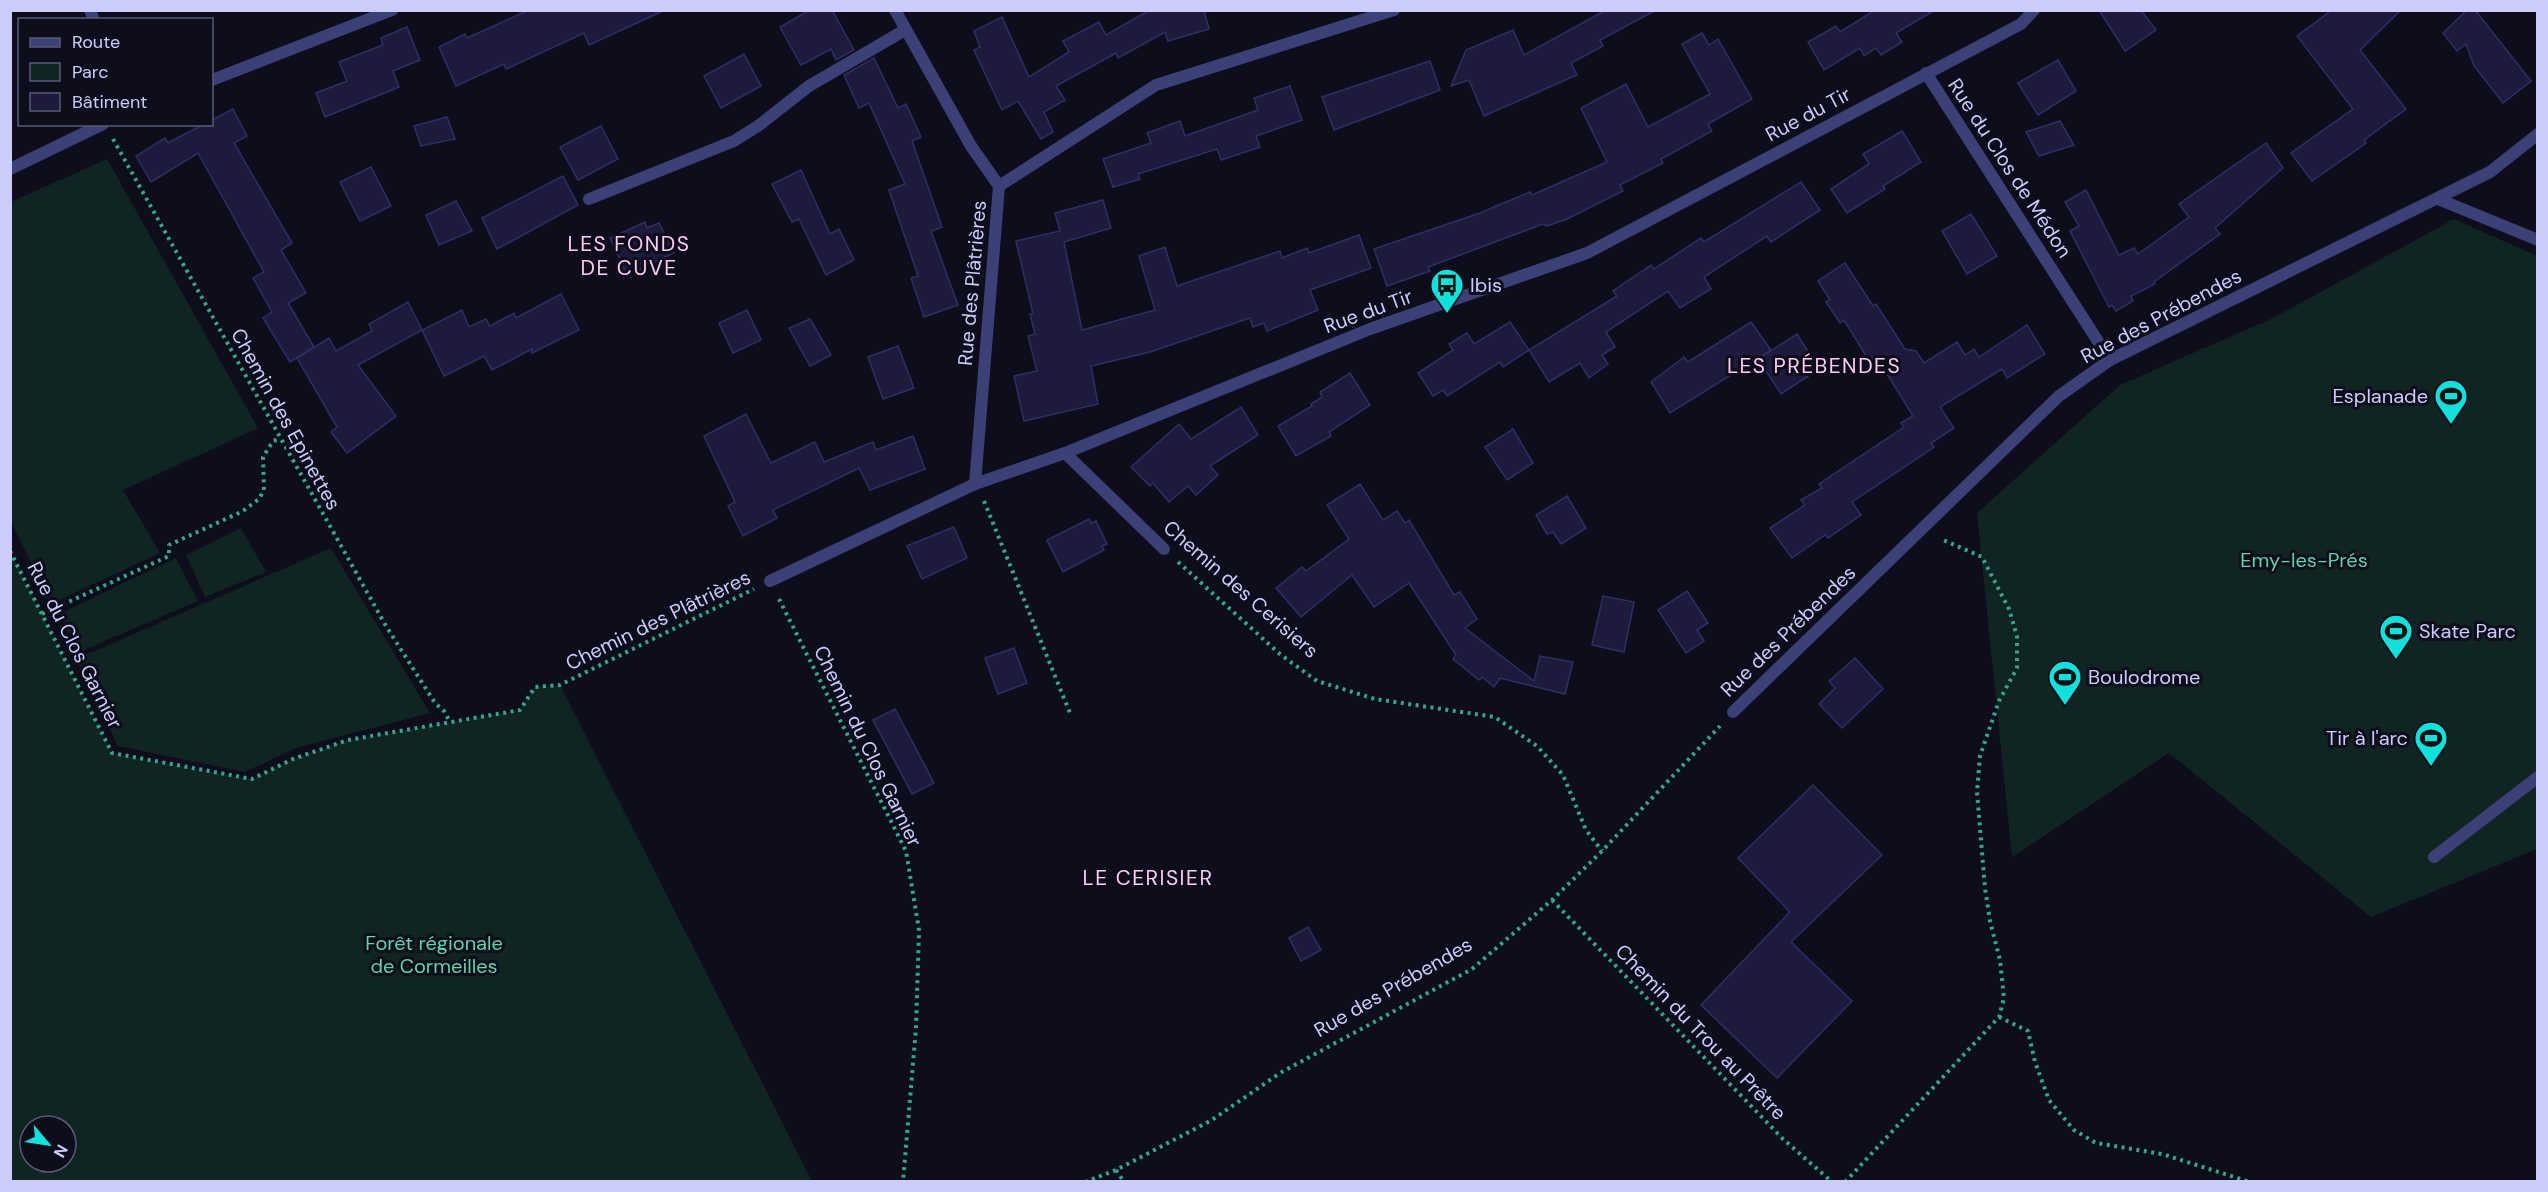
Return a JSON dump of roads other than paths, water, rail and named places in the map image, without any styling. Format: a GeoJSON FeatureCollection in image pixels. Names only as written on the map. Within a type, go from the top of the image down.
{"type":"FeatureCollection","features":[{"type":"Feature","properties":{"kind":"street"},"geometry":{"type":"LineString","coordinates":[[213,80],[392,10]]}},
{"type":"Feature","properties":{"kind":"street"},"geometry":{"type":"LineString","coordinates":[[896,10],[971,146],[999,186]]}},
{"type":"Feature","properties":{"kind":"street","name":"Rue des Plâtrières"},"geometry":{"type":"LineString","coordinates":[[975,484],[999,186],[1156,85],[1394,10]]}},
{"type":"Feature","properties":{"kind":"street","name":"Rue du Clos de Médon"},"geometry":{"type":"LineString","coordinates":[[2034,10],[2021,24],[1926,73],[2110,360]]}},
{"type":"Feature","properties":{"kind":"street"},"geometry":{"type":"LineString","coordinates":[[589,199],[734,141],[758,126],[809,86],[906,30]]}},
{"type":"Feature","properties":{"kind":"street","name":"Rue du Tir"},"geometry":{"type":"LineString","coordinates":[[975,484],[1065,453],[1370,329],[1587,253],[1926,73]]}},
{"type":"Feature","properties":{"kind":"street"},"geometry":{"type":"LineString","coordinates":[[10,169],[106,130]]}},
{"type":"Feature","properties":{"kind":"street","name":"Rue des Prébendes"},"geometry":{"type":"LineString","coordinates":[[1733,712],[2059,396],[2110,360],[2490,172],[2538,134]]}},
{"type":"Feature","properties":{"kind":"street"},"geometry":{"type":"LineString","coordinates":[[2438,199],[2538,240]]}},
{"type":"Feature","properties":{"kind":"street","name":"Chemin des Cerisiers"},"geometry":{"type":"LineString","coordinates":[[1065,453],[1164,549]]}},
{"type":"Feature","properties":{"kind":"street"},"geometry":{"type":"LineString","coordinates":[[770,581],[975,484]]}},
{"type":"Feature","properties":{"kind":"street"},"geometry":{"type":"LineString","coordinates":[[2434,857],[2538,777]]}},
{"type":"Feature","properties":{"kind":"place","name":"Ibis"},"geometry":{"type":"Point","coordinates":[1447,314]}},
{"type":"Feature","properties":{"kind":"place","name":"Esplanade"},"geometry":{"type":"Point","coordinates":[2451,425]}},
{"type":"Feature","properties":{"kind":"place","name":"Skate Parc"},"geometry":{"type":"Point","coordinates":[2396,660]}},
{"type":"Feature","properties":{"kind":"place","name":"Boulodrome"},"geometry":{"type":"Point","coordinates":[2065,706]}},
{"type":"Feature","properties":{"kind":"place","name":"Tir à l'arc"},"geometry":{"type":"Point","coordinates":[2431,767]}},
{"type":"Feature","properties":{"kind":"district","name":"LES FONDS DE CUVE"},"geometry":{"type":"Point","coordinates":[629,256]}},
{"type":"Feature","properties":{"kind":"district","name":"LES PRÉBENDES"},"geometry":{"type":"Point","coordinates":[1814,366]}},
{"type":"Feature","properties":{"kind":"district","name":"LE CERISIER"},"geometry":{"type":"Point","coordinates":[1148,878]}},
{"type":"Feature","properties":{"kind":"park label","name":"Emy-les-Prés"},"geometry":{"type":"Point","coordinates":[2304,560]}},
{"type":"Feature","properties":{"kind":"park label","name":"Forêt régionale de Cormeilles"},"geometry":{"type":"Point","coordinates":[434,954]}}]}
